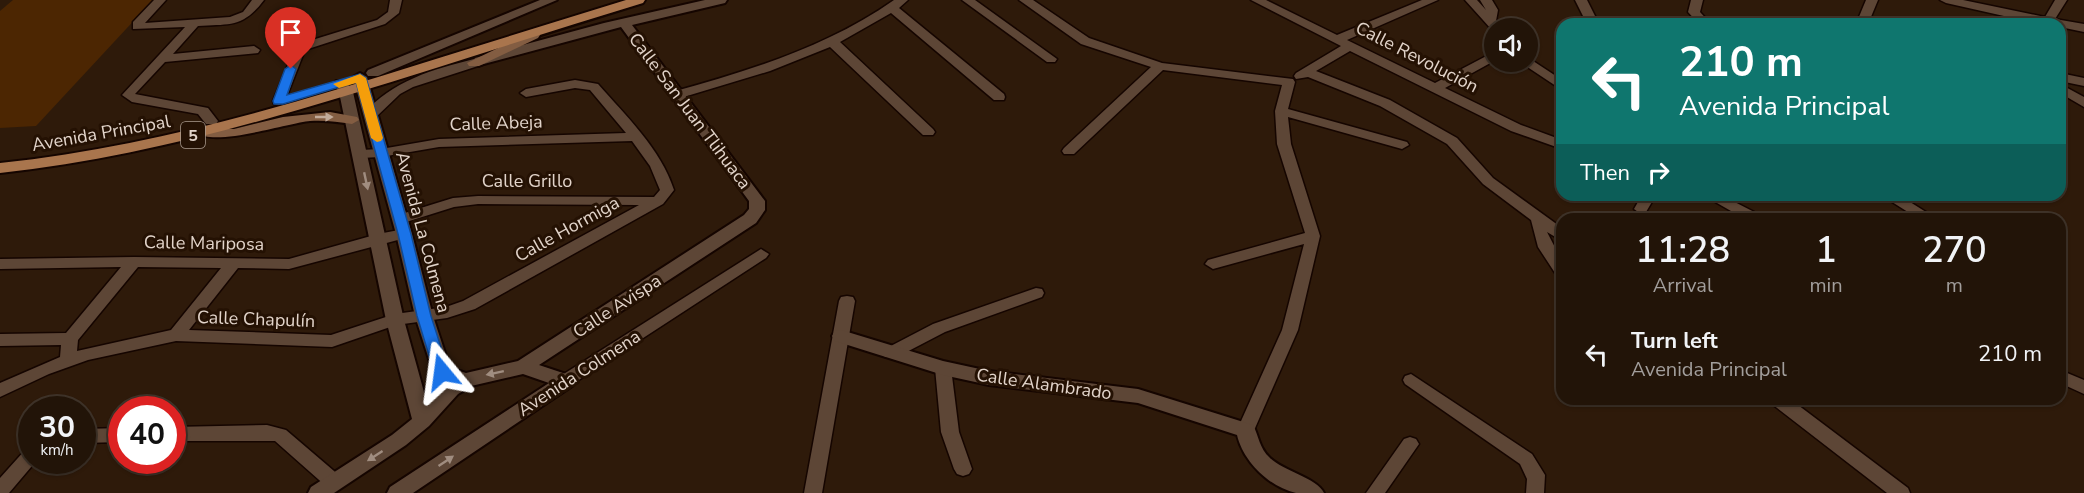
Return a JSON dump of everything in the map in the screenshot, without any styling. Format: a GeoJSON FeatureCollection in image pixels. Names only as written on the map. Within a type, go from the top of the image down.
{"type":"FeatureCollection","features":[{"type":"Feature","properties":{"kind":"main road","name":"5"},"geometry":{"type":"LineString","coordinates":[[369,80],[612,0]]}},
{"type":"Feature","properties":{"kind":"main road","name":"5"},"geometry":{"type":"LineString","coordinates":[[369,80],[533,34],[639,0]]}},
{"type":"Feature","properties":{"kind":"main road"},"geometry":{"type":"LineString","coordinates":[[474,63],[533,34]]}},
{"type":"Feature","properties":{"kind":"main road","name":"Avenida Principal"},"geometry":{"type":"LineString","coordinates":[[0,168],[97,155],[369,80]]}},
{"type":"Feature","properties":{"kind":"main road","name":"Avenida Principal"},"geometry":{"type":"LineString","coordinates":[[0,158],[102,146],[208,126],[279,101],[343,88]]}},
{"type":"Feature","properties":{"kind":"main road"},"geometry":{"type":"LineString","coordinates":[[208,126],[234,133],[310,117],[330,116],[352,120]]}},
{"type":"Feature","properties":{"kind":"street"},"geometry":{"type":"LineString","coordinates":[[160,0],[137,24],[137,27],[193,25],[242,18],[258,0]]}},
{"type":"Feature","properties":{"kind":"street"},"geometry":{"type":"LineString","coordinates":[[279,101],[300,48],[381,22],[393,13],[396,0]]}},
{"type":"Feature","properties":{"kind":"street"},"geometry":{"type":"LineString","coordinates":[[369,80],[551,0]]}},
{"type":"Feature","properties":{"kind":"street"},"geometry":{"type":"LineString","coordinates":[[624,22],[721,0]]}},
{"type":"Feature","properties":{"kind":"street"},"geometry":{"type":"LineString","coordinates":[[968,0],[1051,59]]}},
{"type":"Feature","properties":{"kind":"street"},"geometry":{"type":"LineString","coordinates":[[1025,0],[1085,41],[1160,66],[1289,82],[1351,45]]}},
{"type":"Feature","properties":{"kind":"street"},"geometry":{"type":"LineString","coordinates":[[1338,39],[1432,0]]}},
{"type":"Feature","properties":{"kind":"street"},"geometry":{"type":"LineString","coordinates":[[1471,0],[1486,18]]}},
{"type":"Feature","properties":{"kind":"street"},"geometry":{"type":"LineString","coordinates":[[1486,0],[1492,10],[1493,18]]}},
{"type":"Feature","properties":{"kind":"street"},"geometry":{"type":"LineString","coordinates":[[1581,0],[1590,18]]}},
{"type":"Feature","properties":{"kind":"street"},"geometry":{"type":"LineString","coordinates":[[1695,0],[1694,12],[1700,18]]}},
{"type":"Feature","properties":{"kind":"street"},"geometry":{"type":"LineString","coordinates":[[1864,18],[1872,0]]}},
{"type":"Feature","properties":{"kind":"street"},"geometry":{"type":"LineString","coordinates":[[1946,0],[2029,18]]}},
{"type":"Feature","properties":{"kind":"street"},"geometry":{"type":"LineString","coordinates":[[2050,18],[2061,0]]}},
{"type":"Feature","properties":{"kind":"street","name":"Calle Revolución"},"geometry":{"type":"LineString","coordinates":[[1262,1],[1516,128],[1556,143]]}},
{"type":"Feature","properties":{"kind":"street"},"geometry":{"type":"LineString","coordinates":[[677,95],[795,58],[870,22],[897,4],[999,97]]}},
{"type":"Feature","properties":{"kind":"street","name":"Calle San Juan Tlihuaca"},"geometry":{"type":"LineString","coordinates":[[474,63],[624,22],[757,201],[757,210]]}},
{"type":"Feature","properties":{"kind":"street"},"geometry":{"type":"LineString","coordinates":[[193,25],[128,95],[132,98],[203,111],[208,126]]}},
{"type":"Feature","properties":{"kind":"street"},"geometry":{"type":"LineString","coordinates":[[2066,25],[2084,28]]}},
{"type":"Feature","properties":{"kind":"street"},"geometry":{"type":"LineString","coordinates":[[831,41],[928,132]]}},
{"type":"Feature","properties":{"kind":"street"},"geometry":{"type":"LineString","coordinates":[[160,59],[254,50]]}},
{"type":"Feature","properties":{"kind":"street"},"geometry":{"type":"LineString","coordinates":[[1436,88],[1484,62]]}},
{"type":"Feature","properties":{"kind":"street"},"geometry":{"type":"LineString","coordinates":[[371,114],[396,91],[409,84],[474,63]]}},
{"type":"Feature","properties":{"kind":"street"},"geometry":{"type":"LineString","coordinates":[[1070,151],[1160,66]]}},
{"type":"Feature","properties":{"kind":"street"},"geometry":{"type":"LineString","coordinates":[[1538,69],[1556,82]]}},
{"type":"Feature","properties":{"kind":"street"},"geometry":{"type":"LineString","coordinates":[[1307,72],[1385,103],[1452,141],[1488,181],[1556,232]]}},
{"type":"Feature","properties":{"kind":"street"},"geometry":{"type":"LineString","coordinates":[[2066,78],[2084,82]]}},
{"type":"Feature","properties":{"kind":"street","name":"Avenida La Colmena"},"geometry":{"type":"LineString","coordinates":[[369,80],[371,114],[424,316],[442,372],[466,380]]}},
{"type":"Feature","properties":{"kind":"street"},"geometry":{"type":"LineString","coordinates":[[1289,82],[1281,111],[1284,144],[1313,236],[1290,330],[1280,358],[1249,419],[1246,430],[1248,445],[1255,458],[1291,488],[1314,493]]}},
{"type":"Feature","properties":{"kind":"street"},"geometry":{"type":"LineString","coordinates":[[526,93],[575,84],[594,87],[635,137],[665,181],[667,190],[658,201]]}},
{"type":"Feature","properties":{"kind":"street"},"geometry":{"type":"LineString","coordinates":[[343,88],[360,154],[395,320],[422,422]]}},
{"type":"Feature","properties":{"kind":"street"},"geometry":{"type":"LineString","coordinates":[[2066,92],[2084,102]]}},
{"type":"Feature","properties":{"kind":"street"},"geometry":{"type":"LineString","coordinates":[[1281,111],[1402,145]]}},
{"type":"Feature","properties":{"kind":"street","name":"Calle Abeja"},"geometry":{"type":"LineString","coordinates":[[360,154],[381,153],[439,142],[635,137]]}},
{"type":"Feature","properties":{"kind":"street","name":"Calle Grillo"},"geometry":{"type":"LineString","coordinates":[[402,226],[453,203],[478,200],[658,201]]}},
{"type":"Feature","properties":{"kind":"street","name":"Calle Hormiga"},"geometry":{"type":"LineString","coordinates":[[424,316],[469,305],[658,201]]}},
{"type":"Feature","properties":{"kind":"street"},"geometry":{"type":"LineString","coordinates":[[1641,209],[1646,201]]}},
{"type":"Feature","properties":{"kind":"street"},"geometry":{"type":"LineString","coordinates":[[1722,201],[1744,213]]}},
{"type":"Feature","properties":{"kind":"street"},"geometry":{"type":"LineString","coordinates":[[1898,201],[1920,213]]}},
{"type":"Feature","properties":{"kind":"street","name":"Calle Avispa"},"geometry":{"type":"LineString","coordinates":[[466,380],[523,367],[750,219],[757,210]]}},
{"type":"Feature","properties":{"kind":"street"},"geometry":{"type":"LineString","coordinates":[[1538,218],[1538,231],[1545,248],[1556,264]]}},
{"type":"Feature","properties":{"kind":"street","name":"Calle Mariposa"},"geometry":{"type":"LineString","coordinates":[[0,264],[134,262],[289,264],[378,239],[402,226]]}},
{"type":"Feature","properties":{"kind":"street"},"geometry":{"type":"LineString","coordinates":[[1213,264],[1313,236]]}},
{"type":"Feature","properties":{"kind":"street","name":"Avenida Colmena"},"geometry":{"type":"LineString","coordinates":[[397,493],[761,254]]}},
{"type":"Feature","properties":{"kind":"street"},"geometry":{"type":"LineString","coordinates":[[68,358],[70,339],[134,262]]}},
{"type":"Feature","properties":{"kind":"street","name":"Calle Chapulín"},"geometry":{"type":"LineString","coordinates":[[176,335],[234,263]]}},
{"type":"Feature","properties":{"kind":"street"},"geometry":{"type":"LineString","coordinates":[[891,353],[939,328],[1036,293]]}},
{"type":"Feature","properties":{"kind":"street"},"geometry":{"type":"LineString","coordinates":[[813,493],[847,301]]}},
{"type":"Feature","properties":{"kind":"street","name":"Calle Chapulín"},"geometry":{"type":"LineString","coordinates":[[176,335],[332,341],[395,320],[424,316]]}},
{"type":"Feature","properties":{"kind":"street"},"geometry":{"type":"LineString","coordinates":[[0,391],[68,358],[105,348],[176,335]]}},
{"type":"Feature","properties":{"kind":"street","name":"Calle Alambrado"},"geometry":{"type":"LineString","coordinates":[[841,336],[943,368],[1033,384],[1138,396],[1246,430]]}},
{"type":"Feature","properties":{"kind":"street"},"geometry":{"type":"LineString","coordinates":[[0,340],[70,339]]}},
{"type":"Feature","properties":{"kind":"street"},"geometry":{"type":"LineString","coordinates":[[523,367],[565,381]]}},
{"type":"Feature","properties":{"kind":"street"},"geometry":{"type":"LineString","coordinates":[[943,368],[950,432],[963,470]]}},
{"type":"Feature","properties":{"kind":"street"},"geometry":{"type":"LineString","coordinates":[[2066,379],[2084,388]]}},
{"type":"Feature","properties":{"kind":"street"},"geometry":{"type":"LineString","coordinates":[[186,434],[267,432],[280,435],[326,488],[399,440],[422,422],[441,399],[466,380]]}},
{"type":"Feature","properties":{"kind":"street"},"geometry":{"type":"LineString","coordinates":[[1411,380],[1526,459],[1537,477],[1535,493]]}},
{"type":"Feature","properties":{"kind":"street"},"geometry":{"type":"LineString","coordinates":[[1786,405],[1901,493]]}},
{"type":"Feature","properties":{"kind":"street"},"geometry":{"type":"LineString","coordinates":[[1375,493],[1410,444]]}},
{"type":"Feature","properties":{"kind":"street"},"geometry":{"type":"LineString","coordinates":[[0,491],[18,470]]}},
{"type":"Feature","properties":{"kind":"shaded area"},"geometry":{"type":"Polygon","coordinates":[[[13,0],[153,0],[36,126],[0,128],[0,11],[13,0]]]}},
{"type":"Feature","properties":{"kind":"slow traffic"},"geometry":{"type":"LineString","coordinates":[[339,84],[360,78],[377,138]]}},
{"type":"Feature","properties":{"kind":"route"},"geometry":{"type":"LineString","coordinates":[[291,69],[279,101],[360,78],[404,234],[424,316],[442,372]]}}]}
